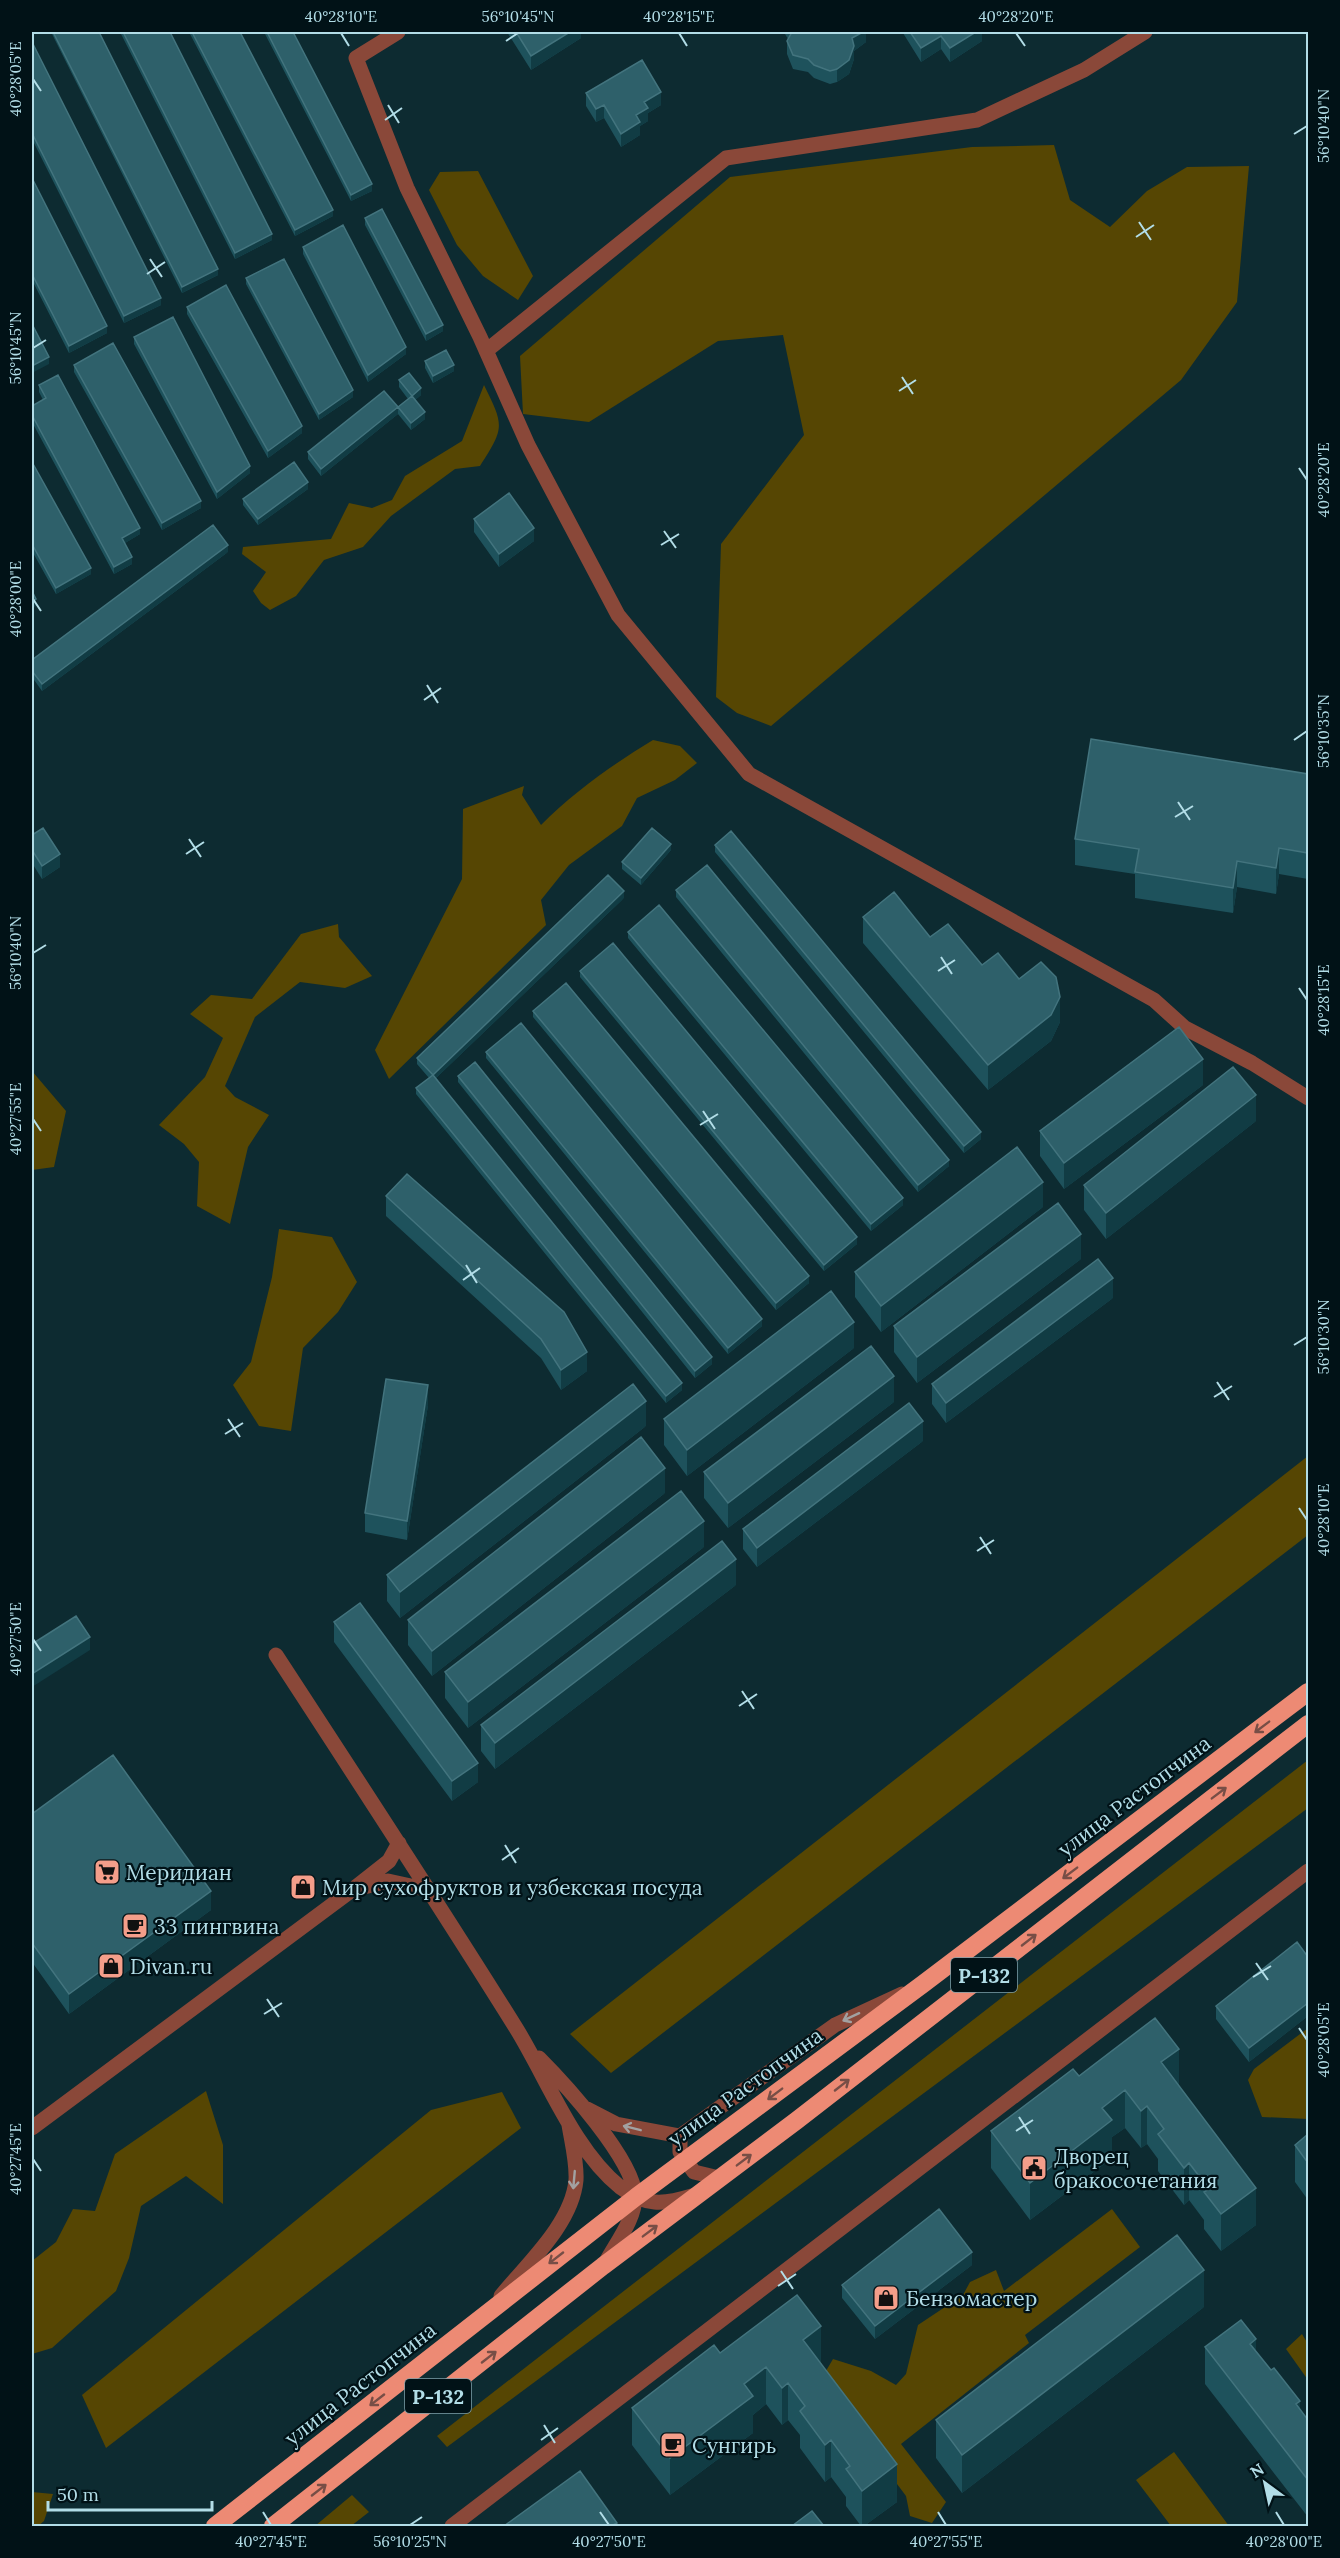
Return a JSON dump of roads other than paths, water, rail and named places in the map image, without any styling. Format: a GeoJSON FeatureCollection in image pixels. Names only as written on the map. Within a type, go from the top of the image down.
{"type":"FeatureCollection","features":[{"type":"Feature","properties":{"kind":"highway","name":"улица Растопчина"},"geometry":{"type":"LineString","coordinates":[[215,2526],[684,2160],[923,1984],[1308,1692]]}},
{"type":"Feature","properties":{"kind":"highway","name":"Р-132"},"geometry":{"type":"LineString","coordinates":[[273,2526],[603,2266],[1308,1724]]}},
{"type":"Feature","properties":{"kind":"street"},"geometry":{"type":"LineString","coordinates":[[398,32],[356,58],[407,188],[486,351],[528,445],[618,615],[749,774],[1154,1000],[1185,1028],[1252,1063],[1308,1098]]}},
{"type":"Feature","properties":{"kind":"street"},"geometry":{"type":"LineString","coordinates":[[486,351],[726,158],[977,120],[1084,70],[1145,32]]}},
{"type":"Feature","properties":{"kind":"street"},"geometry":{"type":"LineString","coordinates":[[276,1655],[429,1890],[528,2048],[569,2122],[608,2175],[636,2197],[664,2205],[697,2194]]}},
{"type":"Feature","properties":{"kind":"street"},"geometry":{"type":"LineString","coordinates":[[32,2128],[352,1890],[389,1861],[399,1843]]}},
{"type":"Feature","properties":{"kind":"street"},"geometry":{"type":"LineString","coordinates":[[452,2526],[1308,1871]]}},
{"type":"Feature","properties":{"kind":"street"},"geometry":{"type":"LineString","coordinates":[[352,1890],[388,1881],[429,1890]]}},
{"type":"Feature","properties":{"kind":"street"},"geometry":{"type":"LineString","coordinates":[[587,2109],[616,2124],[680,2136],[835,2025],[923,1984]]}},
{"type":"Feature","properties":{"kind":"street"},"geometry":{"type":"LineString","coordinates":[[528,2048],[587,2109],[624,2163],[636,2197],[628,2223],[603,2266]]}},
{"type":"Feature","properties":{"kind":"street"},"geometry":{"type":"LineString","coordinates":[[489,2312],[553,2232],[568,2208],[576,2181],[569,2122]]}},
{"type":"Feature","properties":{"kind":"street"},"geometry":{"type":"LineString","coordinates":[[680,2136],[680,2152],[693,2172],[720,2178]]}},
{"type":"Feature","properties":{"kind":"place","name":"Меридиан"},"geometry":{"type":"Point","coordinates":[107,1872]}},
{"type":"Feature","properties":{"kind":"place","name":"Мир сухофруктов и узбекская посуда"},"geometry":{"type":"Point","coordinates":[303,1887]}},
{"type":"Feature","properties":{"kind":"place","name":"33 пингвина"},"geometry":{"type":"Point","coordinates":[135,1926]}},
{"type":"Feature","properties":{"kind":"place","name":"Divan.ru"},"geometry":{"type":"Point","coordinates":[111,1966]}},
{"type":"Feature","properties":{"kind":"place","name":"Дворец бракосочетания"},"geometry":{"type":"Point","coordinates":[1034,2168]}},
{"type":"Feature","properties":{"kind":"place","name":"Бензомастер"},"geometry":{"type":"Point","coordinates":[886,2298]}},
{"type":"Feature","properties":{"kind":"place","name":"Сунгирь"},"geometry":{"type":"Point","coordinates":[673,2445]}}]}
